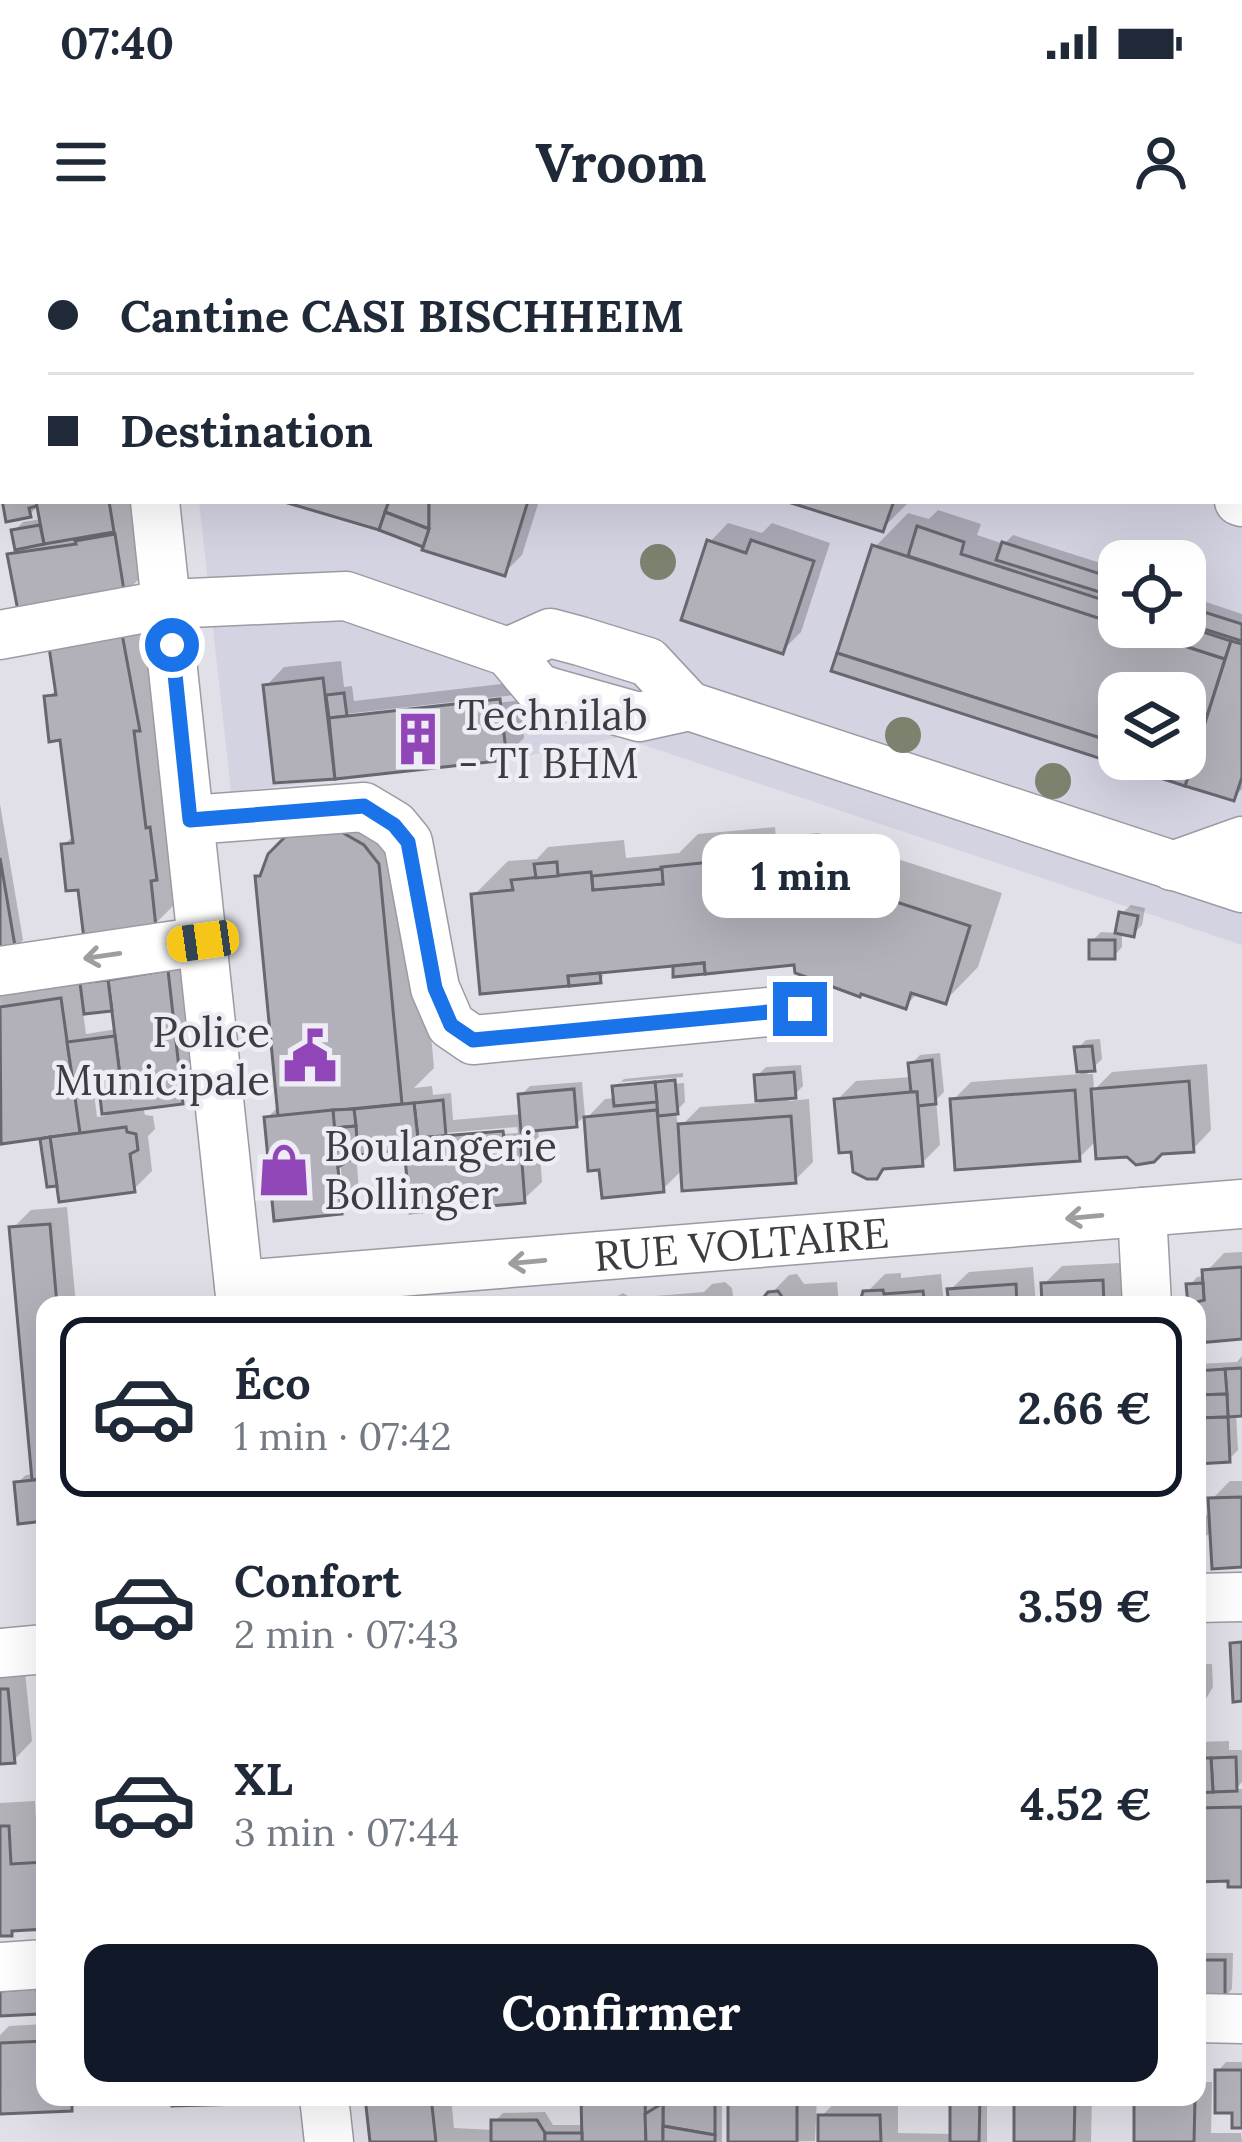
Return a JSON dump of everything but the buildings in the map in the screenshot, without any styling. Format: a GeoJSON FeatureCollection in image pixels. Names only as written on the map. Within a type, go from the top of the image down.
{"type":"FeatureCollection","features":[{"type":"Feature","properties":{"kind":"street"},"geometry":{"type":"LineString","coordinates":[[154,504],[240,1295]]}},
{"type":"Feature","properties":{"kind":"street"},"geometry":{"type":"LineString","coordinates":[[0,635],[168,604],[346,596],[508,652],[550,633],[647,662],[689,706],[1242,888]]}},
{"type":"Feature","properties":{"kind":"street"},"geometry":{"type":"LineString","coordinates":[[190,820],[364,806],[394,825],[408,842],[435,988],[451,1025],[473,1040],[800,1009]]}},
{"type":"Feature","properties":{"kind":"street"},"geometry":{"type":"LineString","coordinates":[[1172,866],[1242,841]]}},
{"type":"Feature","properties":{"kind":"street"},"geometry":{"type":"LineString","coordinates":[[0,971],[203,941]]}},
{"type":"Feature","properties":{"kind":"street","name":"RUE VOLTAIRE"},"geometry":{"type":"LineString","coordinates":[[240,1295],[1242,1204]]}},
{"type":"Feature","properties":{"kind":"street"},"geometry":{"type":"LineString","coordinates":[[1142,1212],[1147,1296]]}},
{"type":"Feature","properties":{"kind":"street"},"geometry":{"type":"LineString","coordinates":[[1206,1598],[1242,1597]]}},
{"type":"Feature","properties":{"kind":"street"},"geometry":{"type":"LineString","coordinates":[[0,1653],[36,1650]]}},
{"type":"Feature","properties":{"kind":"street"},"geometry":{"type":"LineString","coordinates":[[0,1967],[36,1965]]}},
{"type":"Feature","properties":{"kind":"street"},"geometry":{"type":"LineString","coordinates":[[1206,2018],[1242,2019]]}},
{"type":"Feature","properties":{"kind":"street"},"geometry":{"type":"LineString","coordinates":[[325,2106],[328,2142]]}},
{"type":"Feature","properties":{"kind":"shaded area"},"geometry":{"type":"Polygon","coordinates":[[[199,504],[1242,504],[1242,945],[620,737],[507,760],[231,792],[199,504]]]}},
{"type":"Feature","properties":{"kind":"place","name":"Technilab - TI BHM"},"geometry":{"type":"Point","coordinates":[418,739]}},
{"type":"Feature","properties":{"kind":"place","name":"Police Municipale"},"geometry":{"type":"Point","coordinates":[310,1056]}},
{"type":"Feature","properties":{"kind":"place","name":"Boulangerie Bollinger"},"geometry":{"type":"Point","coordinates":[284,1170]}},
{"type":"Feature","properties":{"kind":"route"},"geometry":{"type":"LineString","coordinates":[[172,645],[190,820],[364,806],[394,825],[408,842],[435,988],[451,1025],[473,1040],[800,1009]]}}]}
